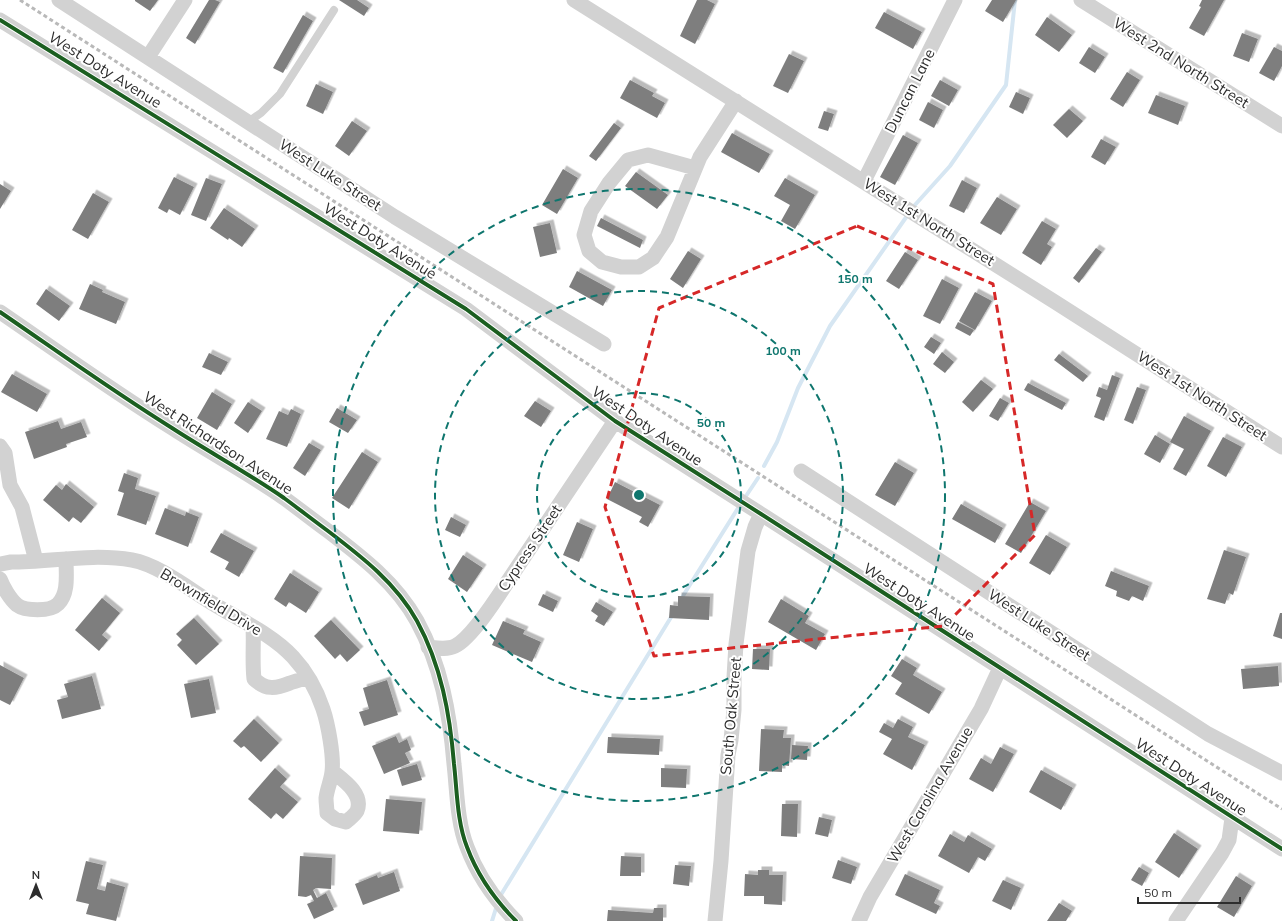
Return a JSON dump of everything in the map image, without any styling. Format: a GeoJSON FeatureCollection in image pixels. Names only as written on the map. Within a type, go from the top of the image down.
{"type":"FeatureCollection","features":[{"type":"Feature","properties":{"kind":"street","name":"West Luke Street"},"geometry":{"type":"LineString","coordinates":[[59,0],[442,246],[604,344]]}},
{"type":"Feature","properties":{"kind":"street"},"geometry":{"type":"LineString","coordinates":[[148,57],[185,0]]}},
{"type":"Feature","properties":{"kind":"street","name":"West 1st North Street"},"geometry":{"type":"LineString","coordinates":[[574,0],[864,181],[1282,447]]}},
{"type":"Feature","properties":{"kind":"street","name":"Duncan Lane"},"geometry":{"type":"LineString","coordinates":[[864,181],[956,0]]}},
{"type":"Feature","properties":{"kind":"street","name":"West 2nd North Street"},"geometry":{"type":"LineString","coordinates":[[1081,0],[1282,126]]}},
{"type":"Feature","properties":{"kind":"street","name":"West Doty Avenue"},"geometry":{"type":"LineString","coordinates":[[0,20],[466,308],[614,421],[1282,849]]}},
{"type":"Feature","properties":{"kind":"street"},"geometry":{"type":"LineString","coordinates":[[696,168],[648,155],[628,160],[609,183],[591,212],[584,235],[589,251],[602,262],[621,267],[639,267],[653,258],[667,237],[696,168],[700,157],[736,101]]}},
{"type":"Feature","properties":{"kind":"street","name":"West Richardson Avenue"},"geometry":{"type":"LineString","coordinates":[[0,312],[171,428],[283,498],[358,554],[401,596],[417,621],[440,677],[452,737],[456,793],[466,846],[492,894],[516,921]]}},
{"type":"Feature","properties":{"kind":"street","name":"Cypress Street"},"geometry":{"type":"LineString","coordinates":[[428,647],[438,649],[454,647],[463,641],[470,633],[495,600],[614,421]]}},
{"type":"Feature","properties":{"kind":"street"},"geometry":{"type":"LineString","coordinates":[[0,446],[5,453],[10,485],[22,507],[36,562]]}},
{"type":"Feature","properties":{"kind":"street","name":"West Luke Street"},"geometry":{"type":"LineString","coordinates":[[800,471],[1208,734],[1282,773]]}},
{"type":"Feature","properties":{"kind":"street"},"geometry":{"type":"LineString","coordinates":[[0,488],[16,497]]}},
{"type":"Feature","properties":{"kind":"street","name":"South Oak Street"},"geometry":{"type":"LineString","coordinates":[[715,921],[721,861],[725,788],[734,710],[736,644],[748,551],[755,527],[761,514]]}},
{"type":"Feature","properties":{"kind":"street","name":"Brownfield Drive"},"geometry":{"type":"LineString","coordinates":[[0,564],[66,559],[108,558],[133,560],[168,575],[253,627],[293,657],[308,677],[324,710],[331,746],[332,771]]}},
{"type":"Feature","properties":{"kind":"street"},"geometry":{"type":"LineString","coordinates":[[0,579],[17,605],[29,610],[46,610],[58,605],[64,593],[66,582],[66,559]]}},
{"type":"Feature","properties":{"kind":"street"},"geometry":{"type":"LineString","coordinates":[[253,627],[254,644],[252,663],[254,679],[261,685],[271,688],[282,687],[308,677]]}},
{"type":"Feature","properties":{"kind":"street","name":"West Carolina Avenue"},"geometry":{"type":"LineString","coordinates":[[859,921],[874,890],[981,709],[1000,668]]}},
{"type":"Feature","properties":{"kind":"street"},"geometry":{"type":"LineString","coordinates":[[1176,921],[1230,840],[1232,818]]}},
{"type":"Feature","properties":{"kind":"lane"},"geometry":{"type":"LineString","coordinates":[[248,122],[261,113],[280,94],[334,10]]}},
{"type":"Feature","properties":{"kind":"highlighted area"},"geometry":{"type":"Polygon","coordinates":[[[857,226],[993,284],[1035,535],[944,626],[654,656],[605,507],[659,308],[857,226]]]}},
{"type":"Feature","properties":{"kind":"building"},"geometry":{"type":"Polygon","coordinates":[[[135,0],[158,0],[150,11],[135,0]]]}},
{"type":"Feature","properties":{"kind":"building"},"geometry":{"type":"Polygon","coordinates":[[[209,0],[220,2],[195,44],[186,38],[209,0]]]}},
{"type":"Feature","properties":{"kind":"building"},"geometry":{"type":"Polygon","coordinates":[[[339,0],[357,0],[369,8],[364,16],[339,0]]]}},
{"type":"Feature","properties":{"kind":"building"},"geometry":{"type":"Polygon","coordinates":[[[697,0],[707,0],[715,4],[695,44],[680,36],[697,0]]]}},
{"type":"Feature","properties":{"kind":"building"},"geometry":{"type":"Polygon","coordinates":[[[992,0],[1016,0],[1003,22],[985,11],[992,0]]]}},
{"type":"Feature","properties":{"kind":"building"},"geometry":{"type":"Polygon","coordinates":[[[1202,0],[1224,0],[1204,36],[1189,28],[1201,7],[1199,6],[1202,0]]]}},
{"type":"Feature","properties":{"kind":"building"},"geometry":{"type":"Polygon","coordinates":[[[884,12],[922,32],[913,49],[875,28],[884,12]]]}},
{"type":"Feature","properties":{"kind":"building"},"geometry":{"type":"Polygon","coordinates":[[[303,15],[313,21],[283,73],[273,68],[303,15]]]}},
{"type":"Feature","properties":{"kind":"building"},"geometry":{"type":"Polygon","coordinates":[[[1047,17],[1072,35],[1059,52],[1035,35],[1047,17]]]}},
{"type":"Feature","properties":{"kind":"building"},"geometry":{"type":"Polygon","coordinates":[[[1242,33],[1258,39],[1249,62],[1233,56],[1242,33]]]}},
{"type":"Feature","properties":{"kind":"building"},"geometry":{"type":"Polygon","coordinates":[[[1089,47],[1105,57],[1095,73],[1079,63],[1089,47]]]}},
{"type":"Feature","properties":{"kind":"building"},"geometry":{"type":"Polygon","coordinates":[[[1274,47],[1282,51],[1282,66],[1274,81],[1259,73],[1274,47]]]}},
{"type":"Feature","properties":{"kind":"building"},"geometry":{"type":"Polygon","coordinates":[[[789,54],[804,61],[788,93],[773,86],[789,54]]]}},
{"type":"Feature","properties":{"kind":"building"},"geometry":{"type":"Polygon","coordinates":[[[1127,72],[1140,80],[1123,107],[1110,99],[1127,72]]]}},
{"type":"Feature","properties":{"kind":"building"},"geometry":{"type":"Polygon","coordinates":[[[630,80],[654,93],[652,96],[665,103],[657,118],[620,98],[630,80]]]}},
{"type":"Feature","properties":{"kind":"building"},"geometry":{"type":"Polygon","coordinates":[[[940,80],[958,90],[949,106],[931,96],[940,80]]]}},
{"type":"Feature","properties":{"kind":"building"},"geometry":{"type":"Polygon","coordinates":[[[316,84],[333,92],[323,114],[306,106],[316,84]]]}},
{"type":"Feature","properties":{"kind":"building"},"geometry":{"type":"Polygon","coordinates":[[[1016,92],[1030,98],[1023,114],[1009,107],[1016,92]]]}},
{"type":"Feature","properties":{"kind":"building"},"geometry":{"type":"Polygon","coordinates":[[[1156,95],[1185,106],[1178,125],[1148,113],[1156,95]]]}},
{"type":"Feature","properties":{"kind":"building"},"geometry":{"type":"Polygon","coordinates":[[[928,102],[943,110],[934,128],[919,120],[928,102]]]}},
{"type":"Feature","properties":{"kind":"building"},"geometry":{"type":"Polygon","coordinates":[[[1069,109],[1083,121],[1067,138],[1053,125],[1069,109]]]}},
{"type":"Feature","properties":{"kind":"building"},"geometry":{"type":"Polygon","coordinates":[[[824,111],[834,114],[828,131],[818,128],[824,111]]]}},
{"type":"Feature","properties":{"kind":"building"},"geometry":{"type":"Polygon","coordinates":[[[352,121],[367,131],[349,156],[335,146],[352,121]]]}},
{"type":"Feature","properties":{"kind":"building"},"geometry":{"type":"Polygon","coordinates":[[[614,123],[621,128],[596,161],[589,156],[614,123]]]}},
{"type":"Feature","properties":{"kind":"building"},"geometry":{"type":"Polygon","coordinates":[[[732,133],[770,154],[759,173],[721,152],[732,133]]]}},
{"type":"Feature","properties":{"kind":"building"},"geometry":{"type":"Polygon","coordinates":[[[903,135],[918,143],[895,185],[880,177],[903,135]]]}},
{"type":"Feature","properties":{"kind":"building"},"geometry":{"type":"Polygon","coordinates":[[[1101,139],[1116,147],[1105,165],[1091,157],[1101,139]]]}},
{"type":"Feature","properties":{"kind":"building"},"geometry":{"type":"Polygon","coordinates":[[[563,169],[578,178],[557,214],[542,205],[563,169]]]}},
{"type":"Feature","properties":{"kind":"building"},"geometry":{"type":"Polygon","coordinates":[[[636,172],[668,195],[657,209],[625,186],[636,172]]]}},
{"type":"Feature","properties":{"kind":"building"},"geometry":{"type":"Polygon","coordinates":[[[174,177],[194,187],[180,215],[169,209],[167,213],[158,208],[174,177]]]}},
{"type":"Feature","properties":{"kind":"building"},"geometry":{"type":"Polygon","coordinates":[[[206,178],[222,184],[206,221],[191,215],[206,178]]]}},
{"type":"Feature","properties":{"kind":"building"},"geometry":{"type":"Polygon","coordinates":[[[785,178],[815,195],[795,229],[781,221],[790,205],[774,196],[785,178]]]}},
{"type":"Feature","properties":{"kind":"building"},"geometry":{"type":"Polygon","coordinates":[[[962,180],[977,188],[964,213],[949,206],[962,180]]]}},
{"type":"Feature","properties":{"kind":"building"},"geometry":{"type":"Polygon","coordinates":[[[0,184],[11,191],[0,209],[0,184]]]}},
{"type":"Feature","properties":{"kind":"building"},"geometry":{"type":"Polygon","coordinates":[[[93,193],[109,202],[88,239],[72,230],[93,193]]]}},
{"type":"Feature","properties":{"kind":"building"},"geometry":{"type":"Polygon","coordinates":[[[997,197],[1017,209],[1001,235],[980,223],[997,197]]]}},
{"type":"Feature","properties":{"kind":"building"},"geometry":{"type":"Polygon","coordinates":[[[224,208],[255,229],[242,247],[210,228],[224,208]]]}},
{"type":"Feature","properties":{"kind":"building"},"geometry":{"type":"Polygon","coordinates":[[[601,218],[643,240],[640,248],[597,226],[601,218]]]}},
{"type":"Feature","properties":{"kind":"building"},"geometry":{"type":"Polygon","coordinates":[[[1042,221],[1056,229],[1047,244],[1052,247],[1041,265],[1022,253],[1042,221]]]}},
{"type":"Feature","properties":{"kind":"building"},"geometry":{"type":"Polygon","coordinates":[[[550,223],[557,253],[540,257],[533,227],[550,223]]]}},
{"type":"Feature","properties":{"kind":"building"},"geometry":{"type":"Polygon","coordinates":[[[1096,248],[1102,252],[1079,283],[1073,278],[1096,248]]]}},
{"type":"Feature","properties":{"kind":"building"},"geometry":{"type":"Polygon","coordinates":[[[688,251],[701,259],[683,288],[670,279],[688,251]]]}},
{"type":"Feature","properties":{"kind":"building"},"geometry":{"type":"Polygon","coordinates":[[[905,252],[918,260],[899,289],[886,281],[905,252]]]}},
{"type":"Feature","properties":{"kind":"building"},"geometry":{"type":"Polygon","coordinates":[[[577,271],[612,290],[603,306],[569,287],[577,271]]]}},
{"type":"Feature","properties":{"kind":"building"},"geometry":{"type":"Polygon","coordinates":[[[942,279],[959,288],[940,324],[923,316],[942,279]]]}},
{"type":"Feature","properties":{"kind":"building"},"geometry":{"type":"Polygon","coordinates":[[[90,284],[103,290],[102,292],[125,302],[116,324],[79,309],[90,284]]]}},
{"type":"Feature","properties":{"kind":"building"},"geometry":{"type":"Polygon","coordinates":[[[46,289],[70,306],[59,321],[36,304],[46,289]]]}},
{"type":"Feature","properties":{"kind":"building"},"geometry":{"type":"Polygon","coordinates":[[[975,292],[992,301],[975,330],[959,321],[975,292]]]}},
{"type":"Feature","properties":{"kind":"building"},"geometry":{"type":"Polygon","coordinates":[[[958,322],[974,330],[970,336],[955,328],[958,322]]]}},
{"type":"Feature","properties":{"kind":"building"},"geometry":{"type":"Polygon","coordinates":[[[931,337],[941,343],[934,354],[924,347],[931,337]]]}},
{"type":"Feature","properties":{"kind":"building"},"geometry":{"type":"Polygon","coordinates":[[[942,352],[954,362],[945,373],[933,364],[942,352]]]}},
{"type":"Feature","properties":{"kind":"building"},"geometry":{"type":"Polygon","coordinates":[[[209,353],[228,362],[221,375],[202,367],[209,353]]]}},
{"type":"Feature","properties":{"kind":"building"},"geometry":{"type":"Polygon","coordinates":[[[1059,354],[1088,376],[1083,382],[1054,360],[1059,354]]]}},
{"type":"Feature","properties":{"kind":"building"},"geometry":{"type":"Polygon","coordinates":[[[12,374],[47,394],[37,412],[1,392],[12,374]]]}},
{"type":"Feature","properties":{"kind":"building"},"geometry":{"type":"Polygon","coordinates":[[[1112,375],[1120,378],[1104,421],[1094,417],[1101,398],[1096,396],[1099,387],[1107,390],[1112,375]]]}},
{"type":"Feature","properties":{"kind":"building"},"geometry":{"type":"Polygon","coordinates":[[[981,380],[993,389],[973,412],[962,402],[981,380]]]}},
{"type":"Feature","properties":{"kind":"building"},"geometry":{"type":"Polygon","coordinates":[[[1028,383],[1066,403],[1062,410],[1024,390],[1028,383]]]}},
{"type":"Feature","properties":{"kind":"building"},"geometry":{"type":"Polygon","coordinates":[[[1137,387],[1146,390],[1133,424],[1124,420],[1137,387]]]}},
{"type":"Feature","properties":{"kind":"building"},"geometry":{"type":"Polygon","coordinates":[[[212,392],[232,404],[217,430],[197,418],[212,392]]]}},
{"type":"Feature","properties":{"kind":"building"},"geometry":{"type":"Polygon","coordinates":[[[1000,398],[1009,403],[998,421],[989,416],[1000,398]]]}},
{"type":"Feature","properties":{"kind":"building"},"geometry":{"type":"Polygon","coordinates":[[[535,401],[551,411],[541,427],[524,416],[535,401]]]}},
{"type":"Feature","properties":{"kind":"building"},"geometry":{"type":"Polygon","coordinates":[[[248,402],[262,411],[248,433],[234,423],[248,402]]]}},
{"type":"Feature","properties":{"kind":"building"},"geometry":{"type":"Polygon","coordinates":[[[337,408],[357,420],[348,433],[329,422],[337,408]]]}},
{"type":"Feature","properties":{"kind":"building"},"geometry":{"type":"Polygon","coordinates":[[[291,409],[301,414],[287,447],[266,439],[279,411],[288,415],[291,409]]]}},
{"type":"Feature","properties":{"kind":"building"},"geometry":{"type":"Polygon","coordinates":[[[1184,416],[1211,431],[1186,476],[1173,469],[1184,449],[1170,442],[1184,416]]]}},
{"type":"Feature","properties":{"kind":"building"},"geometry":{"type":"Polygon","coordinates":[[[58,421],[61,429],[81,422],[87,437],[66,444],[67,447],[34,459],[25,432],[58,421]]]}},
{"type":"Feature","properties":{"kind":"building"},"geometry":{"type":"Polygon","coordinates":[[[1155,435],[1170,444],[1160,463],[1144,454],[1155,435]]]}},
{"type":"Feature","properties":{"kind":"building"},"geometry":{"type":"Polygon","coordinates":[[[1223,437],[1242,447],[1226,477],[1207,466],[1223,437]]]}},
{"type":"Feature","properties":{"kind":"building"},"geometry":{"type":"Polygon","coordinates":[[[309,443],[321,450],[305,476],[293,468],[309,443]]]}},
{"type":"Feature","properties":{"kind":"building"},"geometry":{"type":"Polygon","coordinates":[[[362,452],[378,462],[349,509],[332,498],[362,452]]]}},
{"type":"Feature","properties":{"kind":"building"},"geometry":{"type":"Polygon","coordinates":[[[895,462],[914,473],[895,506],[875,495],[895,462]]]}},
{"type":"Feature","properties":{"kind":"building"},"geometry":{"type":"Polygon","coordinates":[[[124,473],[138,478],[135,489],[156,496],[146,525],[117,515],[124,493],[118,491],[124,473]]]}},
{"type":"Feature","properties":{"kind":"building"},"geometry":{"type":"Polygon","coordinates":[[[615,482],[660,505],[648,527],[639,522],[642,517],[607,499],[615,482]]]}},
{"type":"Feature","properties":{"kind":"building"},"geometry":{"type":"Polygon","coordinates":[[[66,484],[94,507],[81,523],[73,517],[69,522],[43,500],[56,485],[62,490],[66,484]]]}},
{"type":"Feature","properties":{"kind":"building"},"geometry":{"type":"Polygon","coordinates":[[[1030,502],[1046,511],[1021,553],[1005,544],[1030,502]]]}},
{"type":"Feature","properties":{"kind":"building"},"geometry":{"type":"Polygon","coordinates":[[[961,504],[1003,528],[995,543],[952,519],[961,504]]]}},
{"type":"Feature","properties":{"kind":"building"},"geometry":{"type":"Polygon","coordinates":[[[165,508],[185,516],[186,512],[199,517],[188,547],[155,534],[165,508]]]}},
{"type":"Feature","properties":{"kind":"building"},"geometry":{"type":"Polygon","coordinates":[[[451,517],[466,525],[460,537],[445,530],[451,517]]]}},
{"type":"Feature","properties":{"kind":"building"},"geometry":{"type":"Polygon","coordinates":[[[577,522],[593,529],[579,562],[563,555],[577,522]]]}},
{"type":"Feature","properties":{"kind":"building"},"geometry":{"type":"Polygon","coordinates":[[[221,533],[254,551],[239,577],[225,569],[229,562],[210,552],[221,533]]]}},
{"type":"Feature","properties":{"kind":"building"},"geometry":{"type":"Polygon","coordinates":[[[1046,535],[1067,547],[1050,575],[1029,563],[1046,535]]]}},
{"type":"Feature","properties":{"kind":"building"},"geometry":{"type":"Polygon","coordinates":[[[1224,550],[1246,557],[1233,595],[1229,593],[1225,604],[1207,599],[1224,550]]]}},
{"type":"Feature","properties":{"kind":"building"},"geometry":{"type":"Polygon","coordinates":[[[463,555],[483,568],[467,592],[448,579],[463,555]]]}},
{"type":"Feature","properties":{"kind":"building"},"geometry":{"type":"Polygon","coordinates":[[[1111,571],[1149,586],[1143,601],[1132,596],[1129,601],[1116,596],[1117,591],[1105,586],[1111,571]]]}},
{"type":"Feature","properties":{"kind":"building"},"geometry":{"type":"Polygon","coordinates":[[[290,573],[319,592],[306,613],[289,602],[286,607],[274,599],[290,573]]]}},
{"type":"Feature","properties":{"kind":"building"},"geometry":{"type":"Polygon","coordinates":[[[543,594],[558,601],[553,612],[538,605],[543,594]]]}},
{"type":"Feature","properties":{"kind":"building"},"geometry":{"type":"Polygon","coordinates":[[[678,596],[710,597],[709,620],[669,618],[670,605],[678,606],[678,596]]]}},
{"type":"Feature","properties":{"kind":"building"},"geometry":{"type":"Polygon","coordinates":[[[102,598],[120,613],[102,635],[108,640],[99,651],[75,630],[102,598]]]}},
{"type":"Feature","properties":{"kind":"building"},"geometry":{"type":"Polygon","coordinates":[[[781,599],[809,616],[805,623],[825,634],[816,650],[768,622],[781,599]]]}},
{"type":"Feature","properties":{"kind":"building"},"geometry":{"type":"Polygon","coordinates":[[[596,602],[613,612],[604,626],[595,621],[598,616],[591,611],[596,602]]]}},
{"type":"Feature","properties":{"kind":"building"},"geometry":{"type":"Polygon","coordinates":[[[1280,613],[1282,613],[1282,639],[1273,636],[1280,613]]]}},
{"type":"Feature","properties":{"kind":"building"},"geometry":{"type":"Polygon","coordinates":[[[194,618],[219,644],[196,665],[177,645],[182,640],[176,634],[194,618]]]}},
{"type":"Feature","properties":{"kind":"building"},"geometry":{"type":"Polygon","coordinates":[[[331,620],[360,650],[347,662],[340,654],[335,659],[314,636],[331,620]]]}},
{"type":"Feature","properties":{"kind":"building"},"geometry":{"type":"Polygon","coordinates":[[[503,621],[525,630],[523,634],[541,642],[532,662],[492,645],[503,621]]]}},
{"type":"Feature","properties":{"kind":"building"},"geometry":{"type":"Polygon","coordinates":[[[753,649],[770,649],[769,670],[752,669],[753,649]]]}},
{"type":"Feature","properties":{"kind":"building"},"geometry":{"type":"Polygon","coordinates":[[[902,659],[917,668],[913,675],[942,692],[929,714],[895,694],[902,683],[891,676],[902,659]]]}},
{"type":"Feature","properties":{"kind":"building"},"geometry":{"type":"Polygon","coordinates":[[[0,665],[24,678],[10,705],[0,700],[0,665]]]}},
{"type":"Feature","properties":{"kind":"building"},"geometry":{"type":"Polygon","coordinates":[[[1278,666],[1279,686],[1243,689],[1241,669],[1278,666]]]}},
{"type":"Feature","properties":{"kind":"building"},"geometry":{"type":"Polygon","coordinates":[[[92,676],[101,709],[62,719],[57,700],[68,697],[64,684],[92,676]]]}},
{"type":"Feature","properties":{"kind":"building"},"geometry":{"type":"Polygon","coordinates":[[[209,679],[216,713],[191,718],[184,684],[209,679]]]}},
{"type":"Feature","properties":{"kind":"building"},"geometry":{"type":"Polygon","coordinates":[[[387,680],[398,715],[364,726],[359,712],[369,709],[363,688],[387,680]]]}},
{"type":"Feature","properties":{"kind":"building"},"geometry":{"type":"Polygon","coordinates":[[[254,719],[279,743],[261,762],[244,746],[241,748],[233,741],[254,719]]]}},
{"type":"Feature","properties":{"kind":"building"},"geometry":{"type":"Polygon","coordinates":[[[898,719],[913,727],[908,737],[925,745],[912,770],[883,754],[892,739],[879,732],[884,723],[893,728],[898,719]]]}},
{"type":"Feature","properties":{"kind":"building"},"geometry":{"type":"Polygon","coordinates":[[[761,729],[784,730],[783,738],[791,738],[789,766],[782,765],[782,772],[759,771],[761,729]]]}},
{"type":"Feature","properties":{"kind":"building"},"geometry":{"type":"Polygon","coordinates":[[[396,736],[399,743],[407,739],[411,750],[405,753],[410,763],[384,774],[372,746],[396,736]]]}},
{"type":"Feature","properties":{"kind":"building"},"geometry":{"type":"Polygon","coordinates":[[[608,737],[660,739],[659,755],[607,753],[608,737]]]}},
{"type":"Feature","properties":{"kind":"building"},"geometry":{"type":"Polygon","coordinates":[[[792,745],[808,746],[807,760],[791,759],[792,745]]]}},
{"type":"Feature","properties":{"kind":"building"},"geometry":{"type":"Polygon","coordinates":[[[1000,747],[1014,754],[993,792],[969,779],[981,758],[991,764],[1000,747]]]}},
{"type":"Feature","properties":{"kind":"building"},"geometry":{"type":"Polygon","coordinates":[[[417,764],[422,780],[402,786],[397,770],[417,764]]]}},
{"type":"Feature","properties":{"kind":"building"},"geometry":{"type":"Polygon","coordinates":[[[275,768],[287,779],[280,787],[298,802],[283,819],[276,813],[271,819],[248,799],[275,768]]]}},
{"type":"Feature","properties":{"kind":"building"},"geometry":{"type":"Polygon","coordinates":[[[661,768],[687,769],[686,788],[661,787],[661,768]]]}},
{"type":"Feature","properties":{"kind":"building"},"geometry":{"type":"Polygon","coordinates":[[[1041,770],[1073,788],[1061,810],[1029,792],[1041,770]]]}},
{"type":"Feature","properties":{"kind":"building"},"geometry":{"type":"Polygon","coordinates":[[[386,799],[422,802],[419,834],[383,831],[386,799]]]}},
{"type":"Feature","properties":{"kind":"building"},"geometry":{"type":"Polygon","coordinates":[[[782,804],[798,804],[797,837],[781,836],[782,804]]]}},
{"type":"Feature","properties":{"kind":"building"},"geometry":{"type":"Polygon","coordinates":[[[819,817],[832,820],[828,837],[815,834],[819,817]]]}},
{"type":"Feature","properties":{"kind":"building"},"geometry":{"type":"Polygon","coordinates":[[[1174,833],[1198,849],[1179,878],[1155,862],[1174,833]]]}},
{"type":"Feature","properties":{"kind":"building"},"geometry":{"type":"Polygon","coordinates":[[[950,834],[964,842],[968,835],[992,849],[985,861],[978,857],[969,873],[938,856],[950,834]]]}},
{"type":"Feature","properties":{"kind":"building"},"geometry":{"type":"Polygon","coordinates":[[[300,856],[332,858],[331,889],[316,888],[313,890],[317,898],[326,893],[334,910],[314,919],[307,904],[314,901],[311,895],[306,897],[298,896],[300,856]]]}},
{"type":"Feature","properties":{"kind":"building"},"geometry":{"type":"Polygon","coordinates":[[[621,856],[641,857],[641,876],[620,876],[621,856]]]}},
{"type":"Feature","properties":{"kind":"building"},"geometry":{"type":"Polygon","coordinates":[[[838,860],[857,867],[851,884],[832,878],[838,860]]]}},
{"type":"Feature","properties":{"kind":"building"},"geometry":{"type":"Polygon","coordinates":[[[86,861],[103,865],[97,889],[105,891],[107,882],[125,887],[116,921],[86,914],[89,904],[76,901],[86,861]]]}},
{"type":"Feature","properties":{"kind":"building"},"geometry":{"type":"Polygon","coordinates":[[[675,865],[691,866],[689,886],[673,884],[675,865]]]}},
{"type":"Feature","properties":{"kind":"building"},"geometry":{"type":"Polygon","coordinates":[[[1139,867],[1149,873],[1142,886],[1131,880],[1139,867]]]}},
{"type":"Feature","properties":{"kind":"building"},"geometry":{"type":"Polygon","coordinates":[[[758,870],[769,870],[769,875],[783,875],[782,905],[764,904],[764,896],[744,896],[745,874],[758,875],[758,870]]]}},
{"type":"Feature","properties":{"kind":"building"},"geometry":{"type":"Polygon","coordinates":[[[394,872],[400,891],[363,905],[355,884],[377,875],[378,878],[394,872]]]}},
{"type":"Feature","properties":{"kind":"building"},"geometry":{"type":"Polygon","coordinates":[[[905,874],[940,890],[934,903],[940,906],[936,914],[895,895],[905,874]]]}},
{"type":"Feature","properties":{"kind":"building"},"geometry":{"type":"Polygon","coordinates":[[[1236,876],[1252,886],[1234,917],[1217,907],[1236,876]]]}},
{"type":"Feature","properties":{"kind":"building"},"geometry":{"type":"Polygon","coordinates":[[[1003,880],[1021,888],[1011,910],[992,901],[1003,880]]]}},
{"type":"Feature","properties":{"kind":"building"},"geometry":{"type":"Polygon","coordinates":[[[1059,903],[1072,911],[1066,921],[1047,921],[1059,903]]]}},
{"type":"Feature","properties":{"kind":"building"},"geometry":{"type":"Polygon","coordinates":[[[654,908],[663,908],[663,921],[607,921],[608,910],[653,913],[654,908]]]}},
{"type":"Feature","properties":{"kind":"waterway"},"geometry":{"type":"LineString","coordinates":[[764,466],[777,442],[798,388],[830,326],[914,206],[950,166],[1006,85],[1015,0]]}},
{"type":"Feature","properties":{"kind":"waterway"},"geometry":{"type":"LineString","coordinates":[[744,499],[758,478]]}},
{"type":"Feature","properties":{"kind":"waterway"},"geometry":{"type":"LineString","coordinates":[[681,599],[740,505]]}},
{"type":"Feature","properties":{"kind":"waterway"},"geometry":{"type":"LineString","coordinates":[[499,898],[673,614]]}},
{"type":"Feature","properties":{"kind":"waterway"},"geometry":{"type":"LineString","coordinates":[[492,921],[497,905]]}},
{"type":"Feature","properties":{"kind":"railway"},"geometry":{"type":"LineString","coordinates":[[20,0],[1282,809]]}},
{"type":"Feature","properties":{"kind":"cycle path"},"geometry":{"type":"LineString","coordinates":[[0,20],[466,309],[615,421],[1282,849]]}},
{"type":"Feature","properties":{"kind":"cycle path"},"geometry":{"type":"LineString","coordinates":[[0,312],[129,400],[284,498],[366,561],[389,583],[409,607],[417,621],[438,672],[447,708],[459,817],[467,847],[481,877],[516,921]]}}]}
